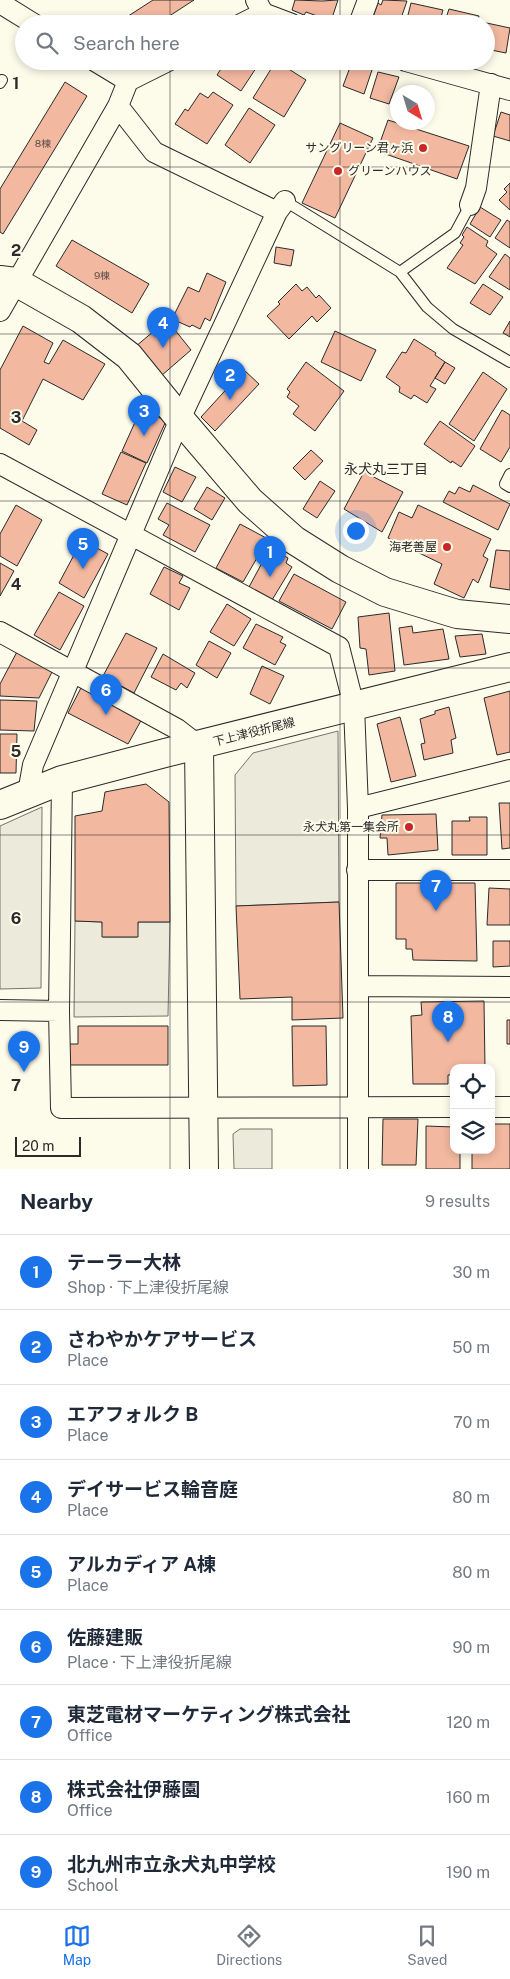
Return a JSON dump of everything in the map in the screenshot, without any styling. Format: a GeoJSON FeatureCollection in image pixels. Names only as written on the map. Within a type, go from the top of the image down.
{"type":"FeatureCollection","features":[{"type":"Feature","properties":{"kind":"street"},"geometry":{"type":"LineString","coordinates":[[362,15],[368,0]]}},
{"type":"Feature","properties":{"kind":"street"},"geometry":{"type":"LineString","coordinates":[[0,3],[19,15]]}},
{"type":"Feature","properties":{"kind":"street"},"geometry":{"type":"LineString","coordinates":[[250,15],[259,6],[276,15]]}},
{"type":"Feature","properties":{"kind":"street"},"geometry":{"type":"LineString","coordinates":[[109,70],[128,82]]}},
{"type":"Feature","properties":{"kind":"street"},"geometry":{"type":"LineString","coordinates":[[0,311],[8,281],[118,106],[128,82],[151,70]]}},
{"type":"Feature","properties":{"kind":"street"},"geometry":{"type":"LineString","coordinates":[[439,70],[510,90]]}},
{"type":"Feature","properties":{"kind":"street"},"geometry":{"type":"LineString","coordinates":[[470,205],[476,188],[490,84]]}},
{"type":"Feature","properties":{"kind":"street"},"geometry":{"type":"LineString","coordinates":[[28,792],[33,765],[130,534],[180,419],[281,206],[154,152],[118,106]]}},
{"type":"Feature","properties":{"kind":"street"},"geometry":{"type":"LineString","coordinates":[[8,281],[81,320],[129,356],[250,500],[294,540],[340,569],[385,592],[457,614],[510,619]]}},
{"type":"Feature","properties":{"kind":"street"},"geometry":{"type":"LineString","coordinates":[[0,464],[339,647],[354,706],[358,808],[358,1169]]}},
{"type":"Feature","properties":{"kind":"street"},"geometry":{"type":"LineString","coordinates":[[0,632],[177,729],[199,746],[204,1169]]}},
{"type":"Feature","properties":{"kind":"street","name":"下上津役折尾線"},"geometry":{"type":"LineString","coordinates":[[0,805],[28,792],[62,780],[510,667]]}},
{"type":"Feature","properties":{"kind":"street"},"geometry":{"type":"LineString","coordinates":[[358,808],[510,770]]}},
{"type":"Feature","properties":{"kind":"street"},"geometry":{"type":"LineString","coordinates":[[62,780],[59,1011],[61,1108],[450,1107]]}},
{"type":"Feature","properties":{"kind":"street"},"geometry":{"type":"LineString","coordinates":[[357,870],[510,870]]}},
{"type":"Feature","properties":{"kind":"street"},"geometry":{"type":"LineString","coordinates":[[359,986],[510,987]]}},
{"type":"Feature","properties":{"kind":"street"},"geometry":{"type":"LineString","coordinates":[[0,1010],[59,1011]]}},
{"type":"Feature","properties":{"kind":"street"},"geometry":{"type":"LineString","coordinates":[[495,1107],[510,1107]]}},
{"type":"Feature","properties":{"kind":"lane"},"geometry":{"type":"LineString","coordinates":[[400,272],[455,233],[470,205]]}},
{"type":"Feature","properties":{"kind":"lane"},"geometry":{"type":"LineString","coordinates":[[281,206],[400,272],[428,307],[453,329],[510,362]]}},
{"type":"Feature","properties":{"kind":"lane"},"geometry":{"type":"LineString","coordinates":[[510,474],[504,484],[510,488]]}},
{"type":"Feature","properties":{"kind":"shaded area"},"geometry":{"type":"Polygon","coordinates":[[[338,731],[339,902],[236,906],[235,775],[253,753],[338,731]]]}},
{"type":"Feature","properties":{"kind":"shaded area"},"geometry":{"type":"Polygon","coordinates":[[[42,807],[41,988],[0,989],[0,826],[42,807]]]}},
{"type":"Feature","properties":{"kind":"shaded area"},"geometry":{"type":"Polygon","coordinates":[[[75,921],[102,922],[103,937],[137,937],[138,922],[170,922],[168,1016],[74,1017],[75,921]]]}},
{"type":"Feature","properties":{"kind":"shaded area"},"geometry":{"type":"Polygon","coordinates":[[[240,1129],[272,1129],[272,1169],[234,1169],[233,1134],[240,1129]]]}},
{"type":"Feature","properties":{"kind":"building"},"geometry":{"type":"Polygon","coordinates":[[[153,0],[194,0],[171,15],[130,15],[153,0]]]}},
{"type":"Feature","properties":{"kind":"building"},"geometry":{"type":"Polygon","coordinates":[[[295,0],[338,0],[333,15],[314,15],[306,12],[304,15],[292,10],[295,0]]]}},
{"type":"Feature","properties":{"kind":"building"},"geometry":{"type":"Polygon","coordinates":[[[383,0],[407,1],[402,15],[374,15],[378,3],[381,5],[383,0]]]}},
{"type":"Feature","properties":{"kind":"building"},"geometry":{"type":"Polygon","coordinates":[[[411,3],[443,10],[442,15],[408,15],[411,3]]]}},
{"type":"Feature","properties":{"kind":"building"},"geometry":{"type":"Polygon","coordinates":[[[449,9],[475,15],[447,15],[449,9]]]}},
{"type":"Feature","properties":{"kind":"building"},"geometry":{"type":"Polygon","coordinates":[[[495,25],[510,28],[506,53],[495,51],[495,25]]]}},
{"type":"Feature","properties":{"kind":"building"},"geometry":{"type":"Polygon","coordinates":[[[220,70],[255,70],[241,91],[217,75],[220,70]]]}},
{"type":"Feature","properties":{"kind":"building"},"geometry":{"type":"Polygon","coordinates":[[[270,70],[290,70],[306,80],[284,117],[253,98],[270,70]]]}},
{"type":"Feature","properties":{"kind":"building"},"geometry":{"type":"Polygon","coordinates":[[[349,70],[372,70],[364,94],[343,86],[349,70]]]}},
{"type":"Feature","properties":{"kind":"building"},"geometry":{"type":"Polygon","coordinates":[[[378,72],[399,77],[396,85],[390,85],[389,104],[370,98],[378,72]]]}},
{"type":"Feature","properties":{"kind":"building"},"geometry":{"type":"Polygon","coordinates":[[[65,82],[87,96],[3,234],[0,232],[0,189],[65,82]]]}},
{"type":"Feature","properties":{"kind":"building"},"geometry":{"type":"Polygon","coordinates":[[[213,92],[233,105],[207,144],[175,124],[185,109],[188,111],[200,93],[208,98],[213,92]]]}},
{"type":"Feature","properties":{"kind":"building"},"geometry":{"type":"Polygon","coordinates":[[[249,108],[275,125],[250,163],[225,145],[249,108]]]}},
{"type":"Feature","properties":{"kind":"building"},"geometry":{"type":"Polygon","coordinates":[[[501,112],[510,115],[510,141],[493,136],[501,112]]]}},
{"type":"Feature","properties":{"kind":"building","name":"サングリーン君ヶ浜"},"geometry":{"type":"Polygon","coordinates":[[[388,120],[390,121],[390,130],[419,130],[469,146],[457,179],[377,151],[388,120]]]}},
{"type":"Feature","properties":{"kind":"building","name":"グリーンハウス"},"geometry":{"type":"Polygon","coordinates":[[[340,123],[373,138],[335,218],[302,203],[340,123]]]}},
{"type":"Feature","properties":{"kind":"building"},"geometry":{"type":"Polygon","coordinates":[[[510,183],[510,210],[499,200],[507,192],[504,189],[510,183]]]}},
{"type":"Feature","properties":{"kind":"building"},"geometry":{"type":"Polygon","coordinates":[[[480,207],[501,220],[490,237],[470,224],[480,207]]]}},
{"type":"Feature","properties":{"kind":"building"},"geometry":{"type":"Polygon","coordinates":[[[507,220],[510,222],[510,248],[495,238],[507,220]]]}},
{"type":"Feature","properties":{"kind":"building"},"geometry":{"type":"Polygon","coordinates":[[[467,227],[488,241],[486,246],[497,254],[475,284],[447,268],[463,245],[460,243],[467,227]]]}},
{"type":"Feature","properties":{"kind":"building"},"geometry":{"type":"Polygon","coordinates":[[[72,240],[149,284],[132,313],[56,266],[72,240]]]}},
{"type":"Feature","properties":{"kind":"building"},"geometry":{"type":"Polygon","coordinates":[[[276,247],[294,250],[291,266],[274,263],[276,247]]]}},
{"type":"Feature","properties":{"kind":"building"},"geometry":{"type":"Polygon","coordinates":[[[505,254],[510,258],[510,290],[489,277],[505,254]]]}},
{"type":"Feature","properties":{"kind":"building"},"geometry":{"type":"Polygon","coordinates":[[[207,273],[226,282],[210,321],[205,318],[200,329],[172,319],[188,287],[199,292],[207,273]]]}},
{"type":"Feature","properties":{"kind":"building"},"geometry":{"type":"Polygon","coordinates":[[[296,284],[302,291],[307,287],[316,298],[319,295],[331,308],[317,322],[312,316],[289,339],[267,316],[280,304],[278,302],[296,284]]]}},
{"type":"Feature","properties":{"kind":"building"},"geometry":{"type":"Polygon","coordinates":[[[483,284],[503,297],[490,315],[470,303],[483,284]]]}},
{"type":"Feature","properties":{"kind":"building"},"geometry":{"type":"Polygon","coordinates":[[[167,320],[191,350],[161,376],[135,347],[167,320]]]}},
{"type":"Feature","properties":{"kind":"building"},"geometry":{"type":"Polygon","coordinates":[[[510,321],[510,337],[503,333],[510,321]]]}},
{"type":"Feature","properties":{"kind":"building"},"geometry":{"type":"Polygon","coordinates":[[[23,326],[53,343],[44,362],[49,364],[63,340],[105,364],[83,400],[43,379],[22,421],[37,430],[29,445],[0,428],[0,370],[23,326]]]}},
{"type":"Feature","properties":{"kind":"building"},"geometry":{"type":"Polygon","coordinates":[[[335,331],[376,350],[361,381],[321,362],[335,331]]]}},
{"type":"Feature","properties":{"kind":"building"},"geometry":{"type":"Polygon","coordinates":[[[414,339],[436,353],[435,355],[445,362],[430,386],[436,389],[427,403],[414,395],[411,399],[399,392],[400,387],[386,377],[402,352],[406,353],[414,339]]]}},
{"type":"Feature","properties":{"kind":"building"},"geometry":{"type":"Polygon","coordinates":[[[306,362],[344,391],[315,431],[293,414],[299,406],[287,397],[290,392],[287,389],[306,362]]]}},
{"type":"Feature","properties":{"kind":"building"},"geometry":{"type":"Polygon","coordinates":[[[445,362],[455,368],[445,384],[435,378],[445,362]]]}},
{"type":"Feature","properties":{"kind":"building"},"geometry":{"type":"Polygon","coordinates":[[[244,370],[259,384],[215,431],[201,417],[244,370]]]}},
{"type":"Feature","properties":{"kind":"building"},"geometry":{"type":"Polygon","coordinates":[[[483,372],[507,389],[474,441],[449,424],[483,372]]]}},
{"type":"Feature","properties":{"kind":"building"},"geometry":{"type":"Polygon","coordinates":[[[141,409],[166,421],[147,463],[122,451],[141,409]]]}},
{"type":"Feature","properties":{"kind":"building"},"geometry":{"type":"Polygon","coordinates":[[[502,410],[510,415],[510,447],[501,462],[480,449],[502,410]]]}},
{"type":"Feature","properties":{"kind":"building"},"geometry":{"type":"Polygon","coordinates":[[[440,421],[475,446],[461,467],[452,461],[451,463],[424,444],[440,421]]]}},
{"type":"Feature","properties":{"kind":"building"},"geometry":{"type":"Polygon","coordinates":[[[311,450],[323,461],[305,480],[293,468],[311,450]]]}},
{"type":"Feature","properties":{"kind":"building"},"geometry":{"type":"Polygon","coordinates":[[[121,452],[146,463],[127,505],[102,494],[121,452]]]}},
{"type":"Feature","properties":{"kind":"building"},"geometry":{"type":"Polygon","coordinates":[[[175,467],[196,477],[182,502],[163,492],[175,467]]]}},
{"type":"Feature","properties":{"kind":"building"},"geometry":{"type":"Polygon","coordinates":[[[364,472],[403,492],[382,532],[344,509],[364,472]]]}},
{"type":"Feature","properties":{"kind":"building"},"geometry":{"type":"Polygon","coordinates":[[[320,481],[335,491],[317,518],[303,509],[320,481]]]}},
{"type":"Feature","properties":{"kind":"building"},"geometry":{"type":"Polygon","coordinates":[[[473,485],[510,504],[498,530],[443,502],[449,491],[455,494],[459,487],[470,492],[473,485]]]}},
{"type":"Feature","properties":{"kind":"building"},"geometry":{"type":"Polygon","coordinates":[[[207,487],[225,498],[212,520],[194,509],[207,487]]]}},
{"type":"Feature","properties":{"kind":"building"},"geometry":{"type":"Polygon","coordinates":[[[167,503],[210,525],[195,552],[163,535],[169,525],[158,519],[167,503]]]}},
{"type":"Feature","properties":{"kind":"building"},"geometry":{"type":"Polygon","coordinates":[[[16,505],[42,520],[17,566],[0,556],[0,534],[16,505]]]}},
{"type":"Feature","properties":{"kind":"building","name":"海老善屋"},"geometry":{"type":"Polygon","coordinates":[[[418,505],[491,539],[483,556],[488,559],[478,583],[473,579],[464,598],[434,584],[442,564],[388,538],[399,512],[412,518],[418,505]]]}},
{"type":"Feature","properties":{"kind":"building"},"geometry":{"type":"Polygon","coordinates":[[[240,524],[268,539],[243,582],[216,568],[240,524]]]}},
{"type":"Feature","properties":{"kind":"building"},"geometry":{"type":"Polygon","coordinates":[[[82,540],[108,554],[84,598],[59,583],[82,540]]]}},
{"type":"Feature","properties":{"kind":"building"},"geometry":{"type":"Polygon","coordinates":[[[270,548],[288,558],[286,563],[292,567],[272,600],[249,587],[270,548]]]}},
{"type":"Feature","properties":{"kind":"building"},"geometry":{"type":"Polygon","coordinates":[[[496,550],[510,551],[510,590],[490,587],[496,550]]]}},
{"type":"Feature","properties":{"kind":"building"},"geometry":{"type":"Polygon","coordinates":[[[0,563],[14,571],[0,596],[0,563]]]}},
{"type":"Feature","properties":{"kind":"building"},"geometry":{"type":"Polygon","coordinates":[[[164,567],[183,576],[179,583],[190,588],[179,610],[150,594],[164,567]]]}},
{"type":"Feature","properties":{"kind":"building"},"geometry":{"type":"Polygon","coordinates":[[[294,574],[346,602],[332,629],[279,601],[294,574]]]}},
{"type":"Feature","properties":{"kind":"building"},"geometry":{"type":"Polygon","coordinates":[[[59,592],[84,606],[60,650],[34,635],[59,592]]]}},
{"type":"Feature","properties":{"kind":"building"},"geometry":{"type":"Polygon","coordinates":[[[227,604],[251,619],[234,646],[210,632],[227,604]]]}},
{"type":"Feature","properties":{"kind":"building"},"geometry":{"type":"Polygon","coordinates":[[[389,613],[395,671],[369,675],[366,649],[360,648],[358,617],[389,613]]]}},
{"type":"Feature","properties":{"kind":"building"},"geometry":{"type":"Polygon","coordinates":[[[256,624],[283,637],[280,642],[286,645],[275,665],[243,648],[256,624]]]}},
{"type":"Feature","properties":{"kind":"building"},"geometry":{"type":"Polygon","coordinates":[[[412,626],[413,633],[443,629],[449,659],[404,665],[399,628],[412,626]]]}},
{"type":"Feature","properties":{"kind":"building"},"geometry":{"type":"Polygon","coordinates":[[[126,633],[157,648],[134,693],[103,676],[126,633]]]}},
{"type":"Feature","properties":{"kind":"building"},"geometry":{"type":"Polygon","coordinates":[[[482,634],[486,654],[460,657],[455,636],[482,634]]]}},
{"type":"Feature","properties":{"kind":"building"},"geometry":{"type":"Polygon","coordinates":[[[209,641],[231,653],[217,678],[196,665],[209,641]]]}},
{"type":"Feature","properties":{"kind":"building"},"geometry":{"type":"Polygon","coordinates":[[[18,650],[53,670],[39,698],[0,696],[0,684],[18,650]]]}},
{"type":"Feature","properties":{"kind":"building"},"geometry":{"type":"Polygon","coordinates":[[[163,654],[195,673],[187,688],[181,683],[176,690],[151,677],[163,654]]]}},
{"type":"Feature","properties":{"kind":"building"},"geometry":{"type":"Polygon","coordinates":[[[262,666],[284,676],[270,704],[250,694],[262,666]]]}},
{"type":"Feature","properties":{"kind":"building"},"geometry":{"type":"Polygon","coordinates":[[[83,684],[143,717],[128,744],[68,713],[83,684]]]}},
{"type":"Feature","properties":{"kind":"building"},"geometry":{"type":"Polygon","coordinates":[[[510,691],[510,752],[497,755],[484,698],[510,691]]]}},
{"type":"Feature","properties":{"kind":"building"},"geometry":{"type":"Polygon","coordinates":[[[0,700],[37,701],[34,731],[0,730],[0,700]]]}},
{"type":"Feature","properties":{"kind":"building"},"geometry":{"type":"Polygon","coordinates":[[[449,707],[456,738],[451,740],[453,753],[424,760],[421,744],[425,743],[420,719],[435,714],[435,711],[449,707]]]}},
{"type":"Feature","properties":{"kind":"building"},"geometry":{"type":"Polygon","coordinates":[[[400,717],[416,776],[391,782],[377,724],[400,717]]]}},
{"type":"Feature","properties":{"kind":"building"},"geometry":{"type":"Polygon","coordinates":[[[0,734],[17,734],[16,773],[0,773],[0,734]]]}},
{"type":"Feature","properties":{"kind":"building"},"geometry":{"type":"Polygon","coordinates":[[[146,784],[169,802],[170,922],[138,922],[138,937],[102,937],[102,922],[75,921],[75,816],[102,811],[105,792],[146,784]]]}},
{"type":"Feature","properties":{"kind":"building"},"geometry":{"type":"Polygon","coordinates":[[[499,803],[510,803],[510,848],[502,849],[499,803]]]}},
{"type":"Feature","properties":{"kind":"building","name":"永犬丸第一集会所"},"geometry":{"type":"Polygon","coordinates":[[[436,814],[438,850],[388,855],[387,838],[380,838],[382,815],[436,814]]]}},
{"type":"Feature","properties":{"kind":"building"},"geometry":{"type":"Polygon","coordinates":[[[469,817],[487,817],[487,855],[452,855],[452,821],[470,821],[469,817]]]}},
{"type":"Feature","properties":{"kind":"building"},"geometry":{"type":"Polygon","coordinates":[[[396,883],[475,883],[477,961],[413,960],[412,949],[406,949],[406,939],[396,939],[396,883]]]}},
{"type":"Feature","properties":{"kind":"building"},"geometry":{"type":"Polygon","coordinates":[[[489,888],[510,889],[510,925],[487,925],[489,888]]]}},
{"type":"Feature","properties":{"kind":"building"},"geometry":{"type":"Polygon","coordinates":[[[339,902],[343,1018],[292,1020],[292,997],[240,999],[236,906],[339,902]]]}},
{"type":"Feature","properties":{"kind":"building"},"geometry":{"type":"Polygon","coordinates":[[[493,941],[510,941],[510,966],[493,967],[493,941]]]}},
{"type":"Feature","properties":{"kind":"building"},"geometry":{"type":"Polygon","coordinates":[[[484,1001],[485,1064],[450,1064],[448,1084],[413,1084],[411,1016],[422,1015],[421,1002],[484,1001]]]}},
{"type":"Feature","properties":{"kind":"building"},"geometry":{"type":"Polygon","coordinates":[[[507,1020],[510,1020],[510,1044],[507,1044],[507,1020]]]}},
{"type":"Feature","properties":{"kind":"building"},"geometry":{"type":"Polygon","coordinates":[[[78,1026],[168,1026],[168,1065],[69,1065],[69,1044],[78,1044],[78,1026]]]}},
{"type":"Feature","properties":{"kind":"building"},"geometry":{"type":"Polygon","coordinates":[[[292,1026],[326,1026],[327,1085],[293,1086],[292,1026]]]}},
{"type":"Feature","properties":{"kind":"building"},"geometry":{"type":"Polygon","coordinates":[[[383,1119],[418,1119],[416,1165],[382,1165],[383,1119]]]}},
{"type":"Feature","properties":{"kind":"building"},"geometry":{"type":"Polygon","coordinates":[[[495,1124],[510,1124],[510,1169],[472,1169],[472,1154],[495,1154],[495,1124]]]}},
{"type":"Feature","properties":{"kind":"building"},"geometry":{"type":"Polygon","coordinates":[[[426,1126],[450,1127],[450,1154],[460,1154],[460,1169],[426,1169],[426,1126]]]}},
{"type":"Feature","properties":{"kind":"place","name":"サングリーン君ヶ浜"},"geometry":{"type":"Point","coordinates":[423,148]}},
{"type":"Feature","properties":{"kind":"place","name":"グリーンハウス"},"geometry":{"type":"Point","coordinates":[338,171]}},
{"type":"Feature","properties":{"kind":"place","name":"デイサービス輪音庭"},"geometry":{"type":"Point","coordinates":[163,348]}},
{"type":"Feature","properties":{"kind":"place","name":"さわやかケアサービス"},"geometry":{"type":"Point","coordinates":[230,400]}},
{"type":"Feature","properties":{"kind":"place","name":"エアフォルク B"},"geometry":{"type":"Point","coordinates":[144,436]}},
{"type":"Feature","properties":{"kind":"place","name":"海老善屋"},"geometry":{"type":"Point","coordinates":[447,547]}},
{"type":"Feature","properties":{"kind":"place","name":"アルカディア A棟"},"geometry":{"type":"Point","coordinates":[83,569]}},
{"type":"Feature","properties":{"kind":"place","name":"テーラー大林"},"geometry":{"type":"Point","coordinates":[270,577]}},
{"type":"Feature","properties":{"kind":"place","name":"佐藤建販"},"geometry":{"type":"Point","coordinates":[106,715]}},
{"type":"Feature","properties":{"kind":"place","name":"永犬丸第一集会所"},"geometry":{"type":"Point","coordinates":[409,827]}},
{"type":"Feature","properties":{"kind":"place","name":"東芝電材マーケティング株式会社"},"geometry":{"type":"Point","coordinates":[436,911]}},
{"type":"Feature","properties":{"kind":"place","name":"株式会社伊藤園"},"geometry":{"type":"Point","coordinates":[448,1042]}},
{"type":"Feature","properties":{"kind":"place","name":"北九州市立永犬丸中学校"},"geometry":{"type":"Point","coordinates":[24,1072]}},
{"type":"Feature","properties":{"kind":"district","name":"永犬丸三丁目"},"geometry":{"type":"Point","coordinates":[386,469]}}]}
